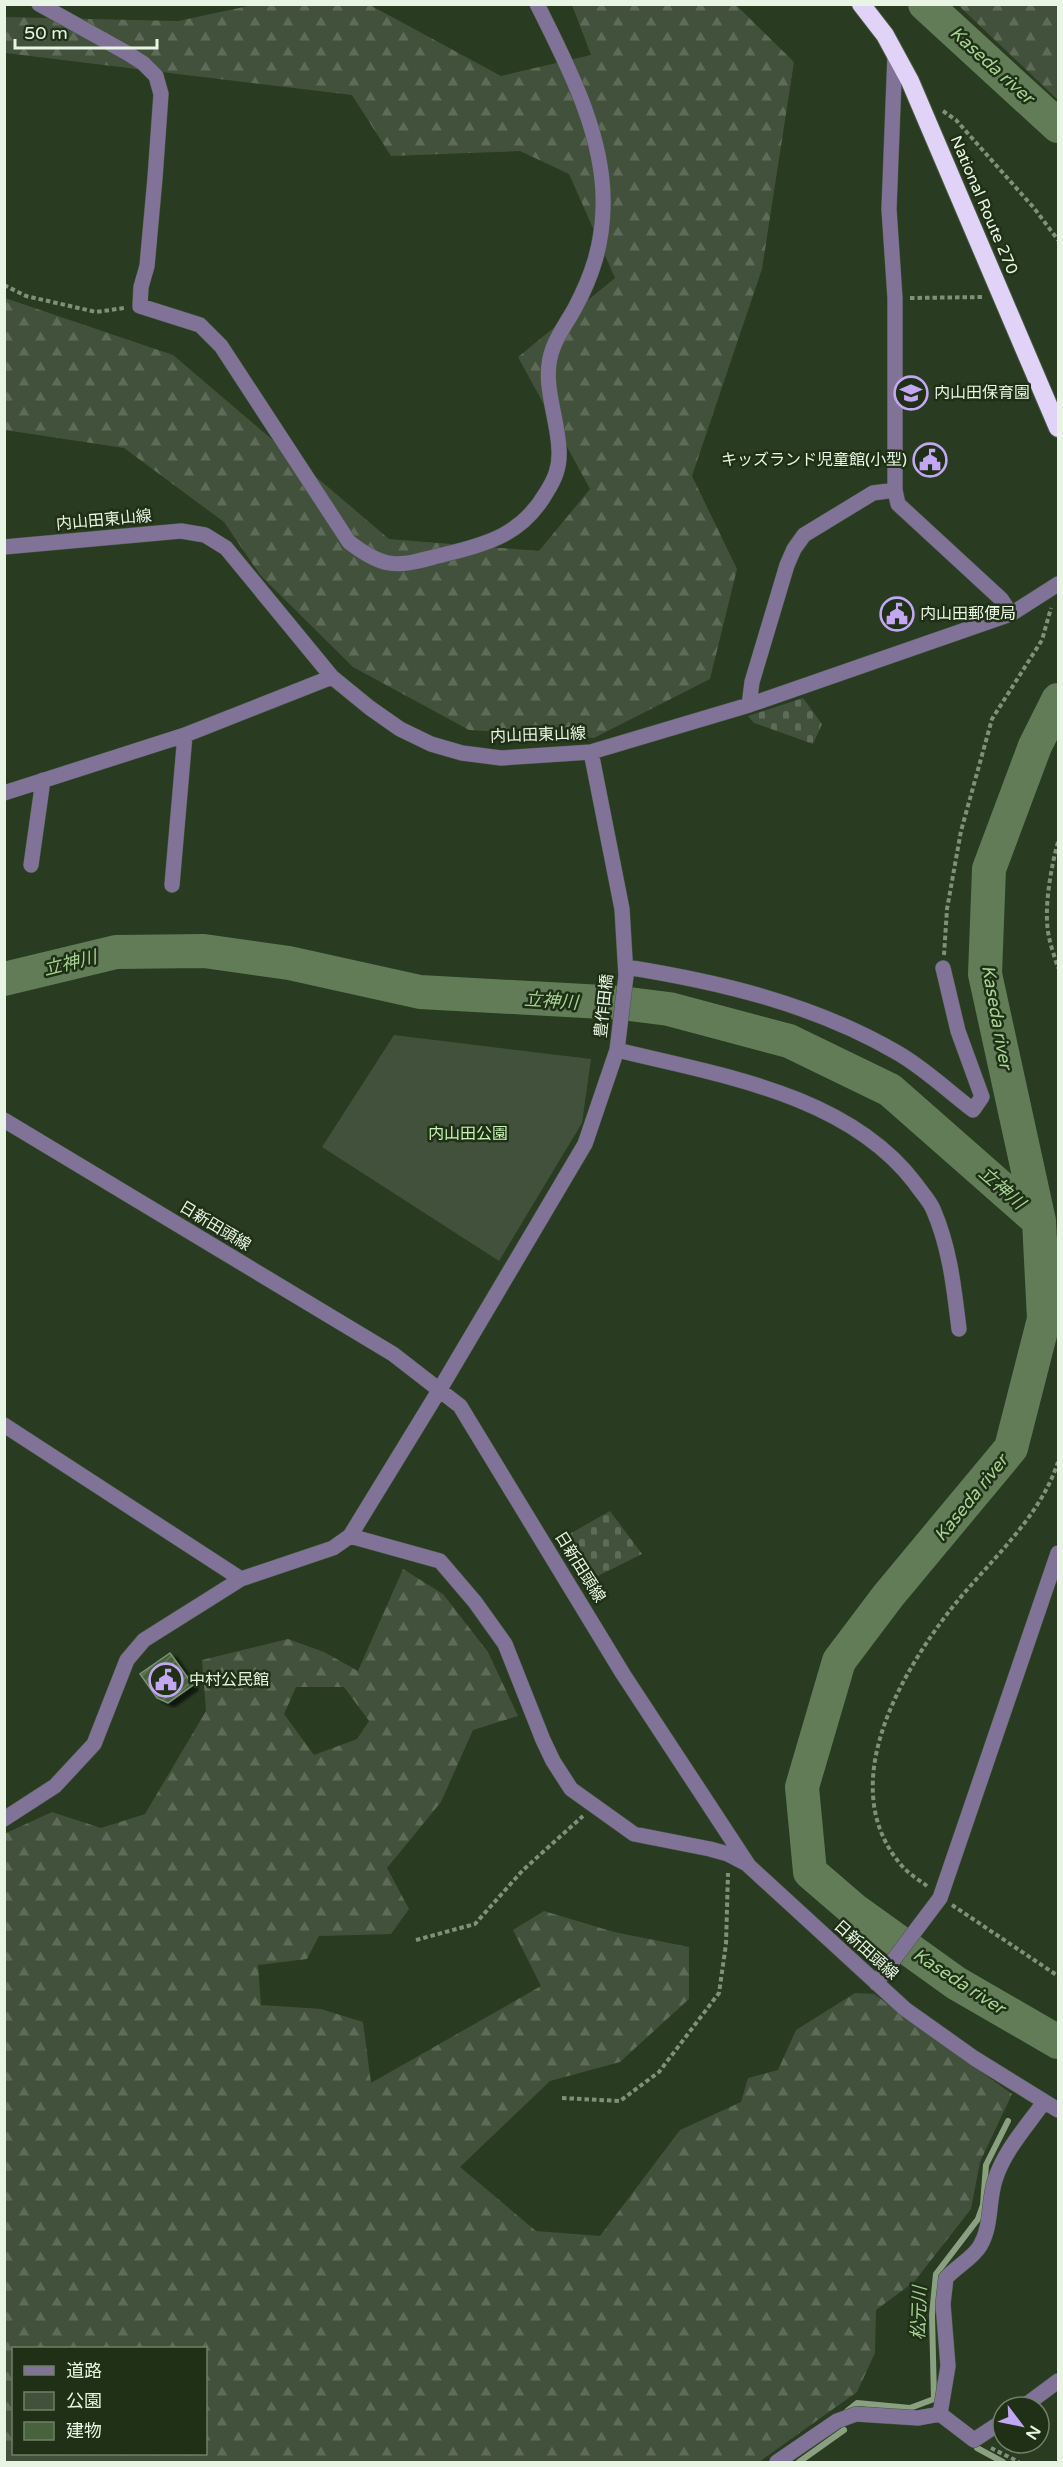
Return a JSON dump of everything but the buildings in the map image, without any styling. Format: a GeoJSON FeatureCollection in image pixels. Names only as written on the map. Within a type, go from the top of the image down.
{"type":"FeatureCollection","features":[{"type":"Feature","properties":{"kind":"highway","name":"National Route 270"},"geometry":{"type":"LineString","coordinates":[[861,4],[875,21],[910,81],[1059,428]]}},
{"type":"Feature","properties":{"kind":"street"},"geometry":{"type":"LineString","coordinates":[[39,4],[128,53],[156,76],[161,94],[147,266],[141,286],[140,306],[200,325],[212,335],[349,542],[365,554],[380,561],[398,565],[475,547],[507,533],[524,523],[539,506],[557,475],[559,450],[548,382],[552,348],[592,274],[599,250],[604,208],[598,158],[586,112],[576,83],[537,4]]}},
{"type":"Feature","properties":{"kind":"street"},"geometry":{"type":"LineString","coordinates":[[894,54],[889,209],[895,298],[895,490],[898,504],[1001,599],[1011,614]]}},
{"type":"Feature","properties":{"kind":"street"},"geometry":{"type":"LineString","coordinates":[[749,705],[752,682],[794,549],[804,536],[873,494],[895,490]]}},
{"type":"Feature","properties":{"kind":"street","name":"内山田東山線"},"geometry":{"type":"LineString","coordinates":[[4,547],[181,531],[205,535],[226,548],[332,678],[370,708],[400,729],[430,744],[501,758],[591,752],[749,705],[1011,614],[1059,584]]}},
{"type":"Feature","properties":{"kind":"street"},"geometry":{"type":"LineString","coordinates":[[4,793],[185,735],[332,678]]}},
{"type":"Feature","properties":{"kind":"street"},"geometry":{"type":"LineString","coordinates":[[172,885],[185,735]]}},
{"type":"Feature","properties":{"kind":"street","name":"豊作田橋"},"geometry":{"type":"LineString","coordinates":[[350,1536],[440,1389],[585,1143],[617,1050],[626,972],[622,909],[591,752]]}},
{"type":"Feature","properties":{"kind":"street"},"geometry":{"type":"LineString","coordinates":[[31,865],[44,780]]}},
{"type":"Feature","properties":{"kind":"street"},"geometry":{"type":"LineString","coordinates":[[626,972],[698,978],[774,999],[854,1029],[898,1053],[973,1110],[982,1097],[958,1031],[943,968]]}},
{"type":"Feature","properties":{"kind":"street"},"geometry":{"type":"LineString","coordinates":[[617,1050],[772,1091],[813,1107],[862,1134],[902,1166],[933,1207],[946,1244],[959,1329]]}},
{"type":"Feature","properties":{"kind":"street","name":"日新田頭線"},"geometry":{"type":"LineString","coordinates":[[4,1120],[393,1354],[460,1406],[623,1674],[749,1866],[880,1979],[905,2009],[974,2058],[1059,2110]]}},
{"type":"Feature","properties":{"kind":"street"},"geometry":{"type":"LineString","coordinates":[[4,1425],[241,1579]]}},
{"type":"Feature","properties":{"kind":"street"},"geometry":{"type":"LineString","coordinates":[[4,1819],[55,1785],[94,1743],[127,1660],[144,1640],[241,1579],[333,1548],[350,1536],[440,1561],[475,1602],[505,1644],[553,1761],[571,1789],[634,1834],[728,1854],[749,1866]]}},
{"type":"Feature","properties":{"kind":"street"},"geometry":{"type":"LineString","coordinates":[[880,1979],[939,1900],[1059,1553]]}},
{"type":"Feature","properties":{"kind":"street"},"geometry":{"type":"LineString","coordinates":[[940,2414],[948,2366],[944,2304],[946,2278],[978,2249],[988,2230],[989,2203],[995,2178],[1010,2150],[1044,2102]]}},
{"type":"Feature","properties":{"kind":"street"},"geometry":{"type":"LineString","coordinates":[[1040,2395],[1059,2381]]}},
{"type":"Feature","properties":{"kind":"street"},"geometry":{"type":"LineString","coordinates":[[777,2463],[837,2421],[856,2414],[918,2418],[940,2414],[974,2440],[991,2429]]}},
{"type":"Feature","properties":{"kind":"path"},"geometry":{"type":"LineString","coordinates":[[938,107],[956,120],[1034,208],[1059,240]]}},
{"type":"Feature","properties":{"kind":"path"},"geometry":{"type":"LineString","coordinates":[[4,285],[26,296],[96,312],[140,306]]}},
{"type":"Feature","properties":{"kind":"path"},"geometry":{"type":"LineString","coordinates":[[895,298],[1002,297]]}},
{"type":"Feature","properties":{"kind":"path"},"geometry":{"type":"LineString","coordinates":[[943,968],[947,909],[961,831],[992,719],[1042,640],[1052,607]]}},
{"type":"Feature","properties":{"kind":"path"},"geometry":{"type":"LineString","coordinates":[[1059,842],[1048,903],[1048,935],[1059,968]]}},
{"type":"Feature","properties":{"kind":"path"},"geometry":{"type":"LineString","coordinates":[[1059,1462],[1034,1509],[1005,1548],[952,1608],[920,1652],[895,1697],[878,1742],[872,1776],[875,1811],[887,1844],[903,1867],[939,1900],[1059,1976]]}},
{"type":"Feature","properties":{"kind":"path"},"geometry":{"type":"LineString","coordinates":[[416,1940],[475,1924],[523,1870],[595,1806]]}},
{"type":"Feature","properties":{"kind":"path"},"geometry":{"type":"LineString","coordinates":[[562,2098],[620,2101],[659,2072],[719,1993],[726,1944],[728,1854]]}},
{"type":"Feature","properties":{"kind":"path"},"geometry":{"type":"LineString","coordinates":[[974,2440],[1019,2463]]}},
{"type":"Feature","properties":{"kind":"green space"},"geometry":{"type":"Polygon","coordinates":[[[253,5],[370,5],[501,76],[591,55],[572,5],[736,5],[794,62],[762,269],[692,476],[737,569],[710,679],[594,738],[469,730],[353,667],[261,576],[224,522],[124,448],[5,430],[5,298],[173,355],[389,539],[539,551],[590,489],[518,357],[615,278],[569,174],[520,151],[391,156],[352,95],[5,53],[5,17],[178,21],[253,5]]]}},
{"type":"Feature","properties":{"kind":"green space"},"geometry":{"type":"Polygon","coordinates":[[[958,5],[1058,5],[1058,100],[958,5]]]}},
{"type":"Feature","properties":{"kind":"green space"},"geometry":{"type":"Polygon","coordinates":[[[803,698],[822,724],[813,744],[754,723],[748,716],[803,698]]]}},
{"type":"Feature","properties":{"kind":"green space","name":"内山田公園"},"geometry":{"type":"Polygon","coordinates":[[[394,1035],[591,1059],[582,1123],[499,1261],[322,1147],[394,1035]]]}},
{"type":"Feature","properties":{"kind":"green space"},"geometry":{"type":"Polygon","coordinates":[[[610,1511],[642,1554],[592,1579],[566,1536],[610,1511]]]}},
{"type":"Feature","properties":{"kind":"green space"},"geometry":{"type":"Polygon","coordinates":[[[403,1569],[443,1594],[488,1652],[518,1716],[473,1730],[441,1802],[387,1868],[409,1909],[391,1934],[319,1936],[307,1959],[258,1965],[261,2005],[321,2009],[363,2022],[371,2083],[541,1986],[513,1930],[544,1911],[614,1932],[689,1947],[689,1999],[620,2062],[550,2081],[460,2167],[536,2231],[600,2236],[680,2130],[741,2102],[748,2078],[778,2070],[796,2030],[855,1993],[874,1994],[1012,2094],[980,2162],[971,2209],[914,2282],[876,2310],[875,2353],[857,2392],[759,2462],[5,2462],[4,1834],[52,1812],[101,1828],[145,1814],[206,1711],[202,1660],[288,1639],[324,1652],[358,1671],[403,1569]],[[296,1687],[284,1714],[314,1755],[357,1739],[369,1721],[344,1687],[296,1687]]]}},
{"type":"Feature","properties":{"kind":"waterway","name":"Kaseda river"},"geometry":{"type":"LineString","coordinates":[[925,4],[1058,126]]}},
{"type":"Feature","properties":{"kind":"waterway","name":"Kaseda river"},"geometry":{"type":"LineString","coordinates":[[1058,700],[1035,746],[989,869],[985,974],[1039,1221],[1044,1319],[1011,1448],[888,1596],[839,1661],[802,1787],[810,1872],[853,1909],[956,1983],[1058,2042]]}},
{"type":"Feature","properties":{"kind":"waterway","name":"立神川"},"geometry":{"type":"LineString","coordinates":[[4,979],[116,952],[204,951],[289,963],[420,992],[621,1003],[669,1009],[789,1041],[890,1090],[1039,1221]]}},
{"type":"Feature","properties":{"kind":"waterway","name":"松元川"},"geometry":{"type":"LineString","coordinates":[[847,2411],[857,2403],[910,2408],[934,2399],[932,2315],[936,2274],[978,2219],[983,2205],[986,2165],[1008,2121]]}},
{"type":"Feature","properties":{"kind":"waterway","name":"松元川"},"geometry":{"type":"LineString","coordinates":[[799,2462],[844,2430]]}},
{"type":"Feature","properties":{"kind":"waterway"},"geometry":{"type":"LineString","coordinates":[[977,2448],[1003,2462]]}},
{"type":"Feature","properties":{"kind":"place","name":"内山田保育園"},"geometry":{"type":"Point","coordinates":[911,393]}},
{"type":"Feature","properties":{"kind":"place","name":"キッズランド児童館(小型)"},"geometry":{"type":"Point","coordinates":[930,460]}},
{"type":"Feature","properties":{"kind":"place","name":"内山田郵便局"},"geometry":{"type":"Point","coordinates":[897,614]}},
{"type":"Feature","properties":{"kind":"place","name":"中村公民館"},"geometry":{"type":"Point","coordinates":[166,1680]}}]}
